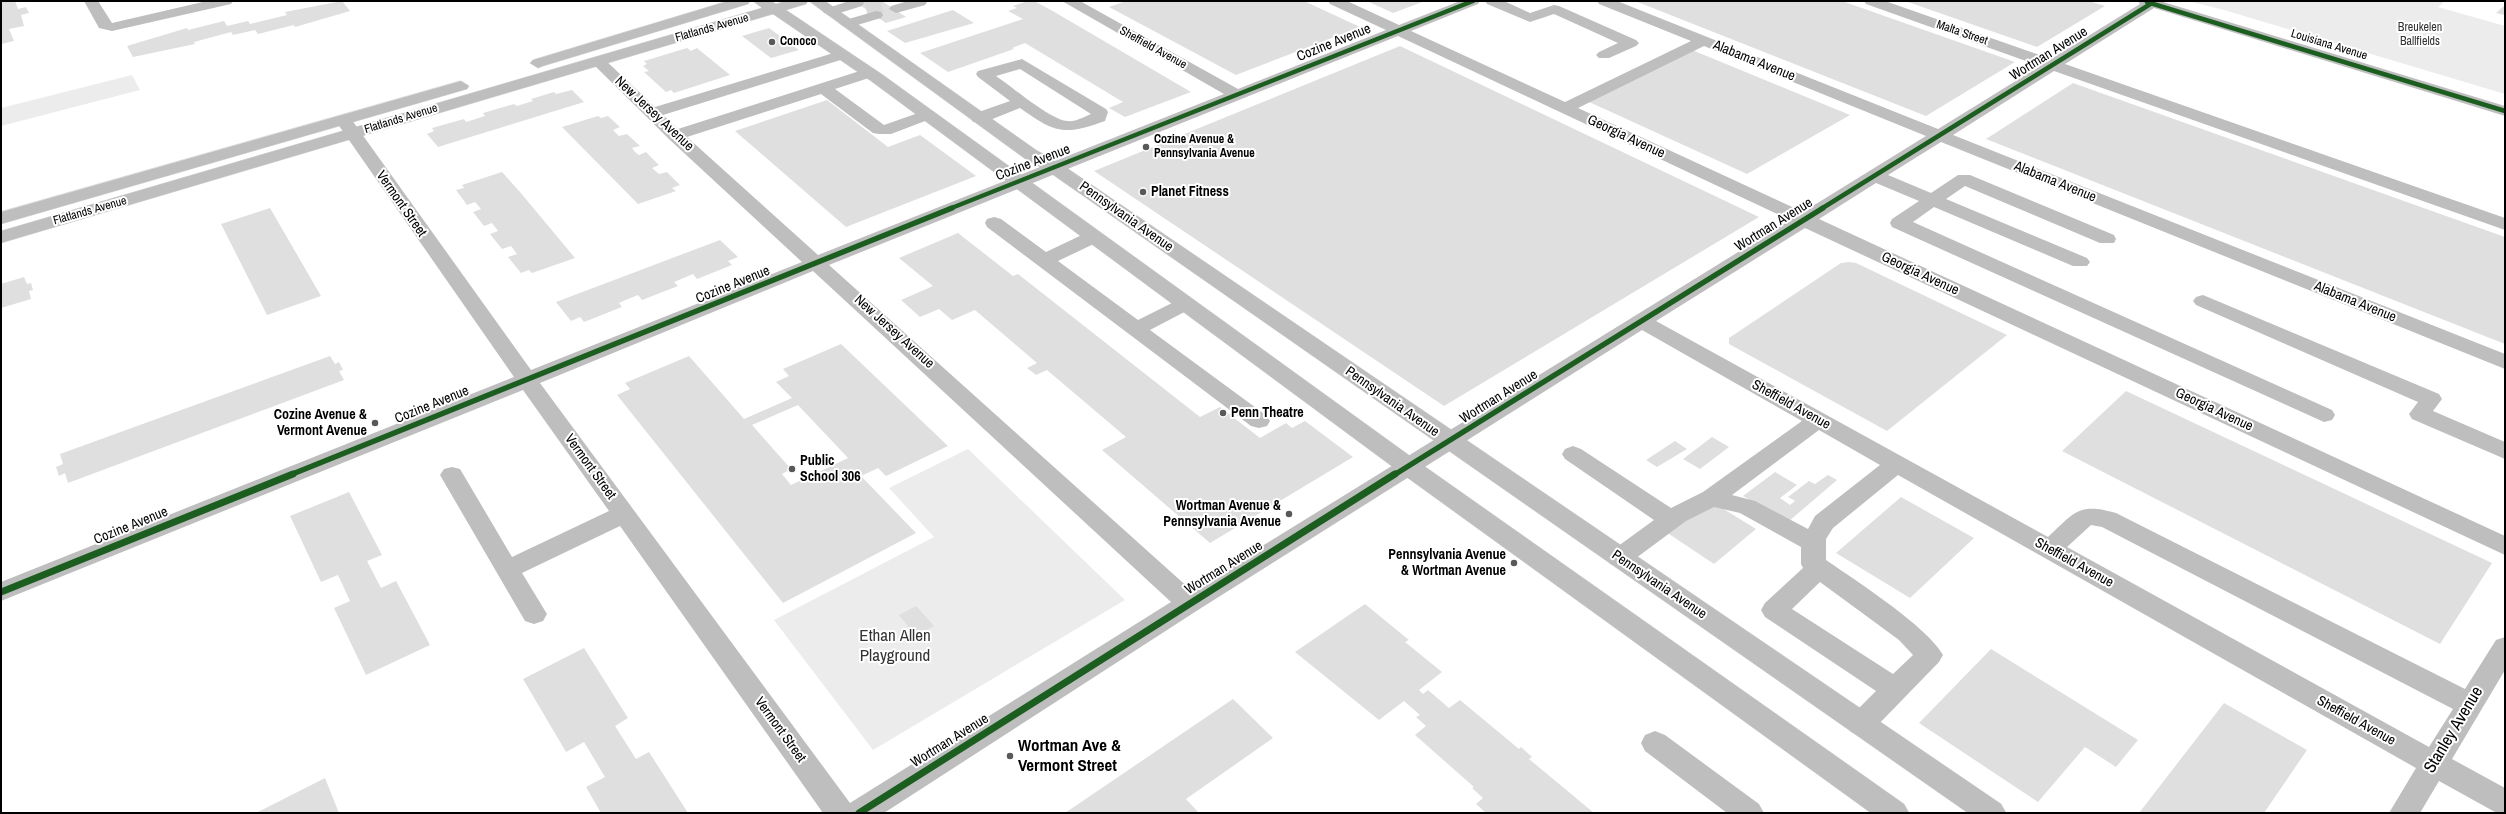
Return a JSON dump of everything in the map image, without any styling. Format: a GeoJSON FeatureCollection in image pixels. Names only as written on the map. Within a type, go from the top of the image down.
{"type":"FeatureCollection","features":[{"type":"Feature","properties":{"kind":"street"},"geometry":{"type":"LineString","coordinates":[[91,1],[104,25],[112,27],[226,1]]}},
{"type":"Feature","properties":{"kind":"street","name":"Flatlands Avenue"},"geometry":{"type":"LineString","coordinates":[[1,237],[347,127],[512,71],[743,1]]}},
{"type":"Feature","properties":{"kind":"street"},"geometry":{"type":"LineString","coordinates":[[760,1],[775,9],[869,73],[1409,467],[1894,813]]}},
{"type":"Feature","properties":{"kind":"street","name":"Flatlands Avenue"},"geometry":{"type":"LineString","coordinates":[[1,218],[598,61],[801,1]]}},
{"type":"Feature","properties":{"kind":"street","name":"Pennsylvania Avenue"},"geometry":{"type":"LineString","coordinates":[[816,1],[1030,154],[1055,168],[1450,442],[1991,813]]}},
{"type":"Feature","properties":{"kind":"street","name":"Sheffield Avenue"},"geometry":{"type":"LineString","coordinates":[[1069,1],[1237,95]]}},
{"type":"Feature","properties":{"kind":"street","name":"Georgia Avenue"},"geometry":{"type":"LineString","coordinates":[[1335,1],[2505,546]]}},
{"type":"Feature","properties":{"kind":"street","name":"Cozine Avenue"},"geometry":{"type":"LineString","coordinates":[[1,592],[818,264],[1017,182],[1473,1]]}},
{"type":"Feature","properties":{"kind":"street"},"geometry":{"type":"LineString","coordinates":[[1492,1],[1530,18],[1554,9]]}},
{"type":"Feature","properties":{"kind":"street","name":"Alabama Avenue"},"geometry":{"type":"LineString","coordinates":[[1604,1],[2505,362]]}},
{"type":"Feature","properties":{"kind":"street","name":"Malta Street"},"geometry":{"type":"LineString","coordinates":[[1871,1],[2505,224]]}},
{"type":"Feature","properties":{"kind":"street"},"geometry":{"type":"LineString","coordinates":[[892,4],[920,2]]}},
{"type":"Feature","properties":{"kind":"street"},"geometry":{"type":"LineString","coordinates":[[1536,2],[1631,43]]}},
{"type":"Feature","properties":{"kind":"street","name":"Wortman Avenue"},"geometry":{"type":"LineString","coordinates":[[859,813],[1189,603],[2054,66],[2149,2]]}},
{"type":"Feature","properties":{"kind":"street","name":"Louisiana Avenue"},"geometry":{"type":"LineString","coordinates":[[2149,2],[2505,111]]}},
{"type":"Feature","properties":{"kind":"street"},"geometry":{"type":"LineString","coordinates":[[839,18],[867,9],[839,18]]}},
{"type":"Feature","properties":{"kind":"street"},"geometry":{"type":"LineString","coordinates":[[1604,55],[1668,27]]}},
{"type":"Feature","properties":{"kind":"street"},"geometry":{"type":"LineString","coordinates":[[1565,108],[1703,41]]}},
{"type":"Feature","properties":{"kind":"street"},"geometry":{"type":"LineString","coordinates":[[652,113],[842,55]]}},
{"type":"Feature","properties":{"kind":"street","name":"New Jersey Avenue"},"geometry":{"type":"LineString","coordinates":[[598,61],[652,113],[1189,603]]}},
{"type":"Feature","properties":{"kind":"street"},"geometry":{"type":"LineString","coordinates":[[1022,64],[1100,112],[1099,117],[1075,126],[1063,126],[1022,102],[984,74],[1022,64]]}},
{"type":"Feature","properties":{"kind":"street"},"geometry":{"type":"LineString","coordinates":[[675,134],[869,73]]}},
{"type":"Feature","properties":{"kind":"street"},"geometry":{"type":"LineString","coordinates":[[822,87],[879,129],[884,130],[927,115]]}},
{"type":"Feature","properties":{"kind":"street"},"geometry":{"type":"LineString","coordinates":[[979,118],[1022,102]]}},
{"type":"Feature","properties":{"kind":"street","name":"Vermont Street"},"geometry":{"type":"LineString","coordinates":[[347,127],[527,380],[840,813]]}},
{"type":"Feature","properties":{"kind":"street"},"geometry":{"type":"LineString","coordinates":[[1875,176],[2080,262]]}},
{"type":"Feature","properties":{"kind":"street"},"geometry":{"type":"LineString","coordinates":[[2107,239],[1964,178],[1900,223],[2324,415]]}},
{"type":"Feature","properties":{"kind":"street"},"geometry":{"type":"LineString","coordinates":[[994,223],[1260,421]]}},
{"type":"Feature","properties":{"kind":"street"},"geometry":{"type":"LineString","coordinates":[[1044,260],[1093,237]]}},
{"type":"Feature","properties":{"kind":"street"},"geometry":{"type":"LineString","coordinates":[[2203,301],[2431,399],[2420,414],[2505,451]]}},
{"type":"Feature","properties":{"kind":"street"},"geometry":{"type":"LineString","coordinates":[[1136,329],[1185,304]]}},
{"type":"Feature","properties":{"kind":"street","name":"Sheffield Avenue"},"geometry":{"type":"LineString","coordinates":[[1642,322],[2505,803]]}},
{"type":"Feature","properties":{"kind":"street"},"geometry":{"type":"LineString","coordinates":[[1619,558],[1671,520],[1711,498],[1818,420]]}},
{"type":"Feature","properties":{"kind":"street"},"geometry":{"type":"LineString","coordinates":[[1573,454],[1671,520]]}},
{"type":"Feature","properties":{"kind":"street"},"geometry":{"type":"LineString","coordinates":[[1861,724],[1930,655],[1908,633],[1813,564],[1814,543],[1824,522],[1897,464]]}},
{"type":"Feature","properties":{"kind":"street"},"geometry":{"type":"LineString","coordinates":[[452,475],[534,614]]}},
{"type":"Feature","properties":{"kind":"street"},"geometry":{"type":"LineString","coordinates":[[1711,498],[1747,507],[1814,543]]}},
{"type":"Feature","properties":{"kind":"street"},"geometry":{"type":"LineString","coordinates":[[507,570],[624,514]]}},
{"type":"Feature","properties":{"kind":"street"},"geometry":{"type":"LineString","coordinates":[[2050,550],[2086,516],[2107,519],[2470,704]]}},
{"type":"Feature","properties":{"kind":"street"},"geometry":{"type":"LineString","coordinates":[[1819,568],[1774,610],[1896,690]]}},
{"type":"Feature","properties":{"kind":"street","name":"Stanley Avenue"},"geometry":{"type":"LineString","coordinates":[[2404,813],[2505,647]]}},
{"type":"Feature","properties":{"kind":"street"},"geometry":{"type":"LineString","coordinates":[[1655,743],[1749,813]]}},
{"type":"Feature","properties":{"kind":"green space","name":"Breukelen Ballfields"},"geometry":{"type":"Polygon","coordinates":[[[2188,1],[2445,1],[2438,7],[2505,26],[2505,94],[2224,10],[2188,1]]]}},
{"type":"Feature","properties":{"kind":"green space"},"geometry":{"type":"Polygon","coordinates":[[[132,75],[140,90],[1,126],[1,108],[132,75]]]}},
{"type":"Feature","properties":{"kind":"green space","name":"Ethan Allen Playground"},"geometry":{"type":"Polygon","coordinates":[[[968,449],[1125,600],[873,750],[774,620],[934,537],[889,488],[968,449]]]}},
{"type":"Feature","properties":{"kind":"building"},"geometry":{"type":"Polygon","coordinates":[[[15,1],[18,9],[26,7],[29,13],[21,15],[24,26],[9,29],[14,41],[1,44],[1,2],[15,1]]]}},
{"type":"Feature","properties":{"kind":"building"},"geometry":{"type":"Polygon","coordinates":[[[342,1],[350,11],[295,27],[294,25],[258,34],[255,30],[233,35],[231,32],[194,42],[195,44],[133,57],[127,46],[187,28],[188,30],[224,21],[227,26],[248,21],[250,24],[287,15],[285,12],[342,1]]]}},
{"type":"Feature","properties":{"kind":"building"},"geometry":{"type":"Polygon","coordinates":[[[854,1],[882,1],[906,17],[886,23],[854,1]]]}},
{"type":"Feature","properties":{"kind":"building"},"geometry":{"type":"Polygon","coordinates":[[[1028,1],[1034,1],[1051,10],[1191,92],[1125,117],[1109,108],[1123,102],[1025,43],[1012,48],[1014,49],[948,72],[920,53],[1023,19],[1008,11],[1017,8],[1013,6],[1028,1]]]}},
{"type":"Feature","properties":{"kind":"building"},"geometry":{"type":"Polygon","coordinates":[[[1126,1],[1304,1],[1360,27],[1236,75],[1109,7],[1126,1]]]}},
{"type":"Feature","properties":{"kind":"building"},"geometry":{"type":"Polygon","coordinates":[[[1367,1],[1425,1],[1393,13],[1367,1]]]}},
{"type":"Feature","properties":{"kind":"building"},"geometry":{"type":"Polygon","coordinates":[[[1635,1],[1842,1],[2015,62],[1926,116],[1635,1]]]}},
{"type":"Feature","properties":{"kind":"building"},"geometry":{"type":"Polygon","coordinates":[[[1905,1],[2089,1],[2105,6],[2037,47],[1905,1]]]}},
{"type":"Feature","properties":{"kind":"building"},"geometry":{"type":"Polygon","coordinates":[[[2505,5],[2505,15],[2496,13],[2505,5]]]}},
{"type":"Feature","properties":{"kind":"building"},"geometry":{"type":"Polygon","coordinates":[[[953,10],[974,23],[905,43],[887,31],[953,10]]]}},
{"type":"Feature","properties":{"kind":"building"},"geometry":{"type":"Polygon","coordinates":[[[769,28],[799,50],[771,58],[742,36],[769,28]]]}},
{"type":"Feature","properties":{"kind":"building"},"geometry":{"type":"Polygon","coordinates":[[[1400,46],[1759,217],[1444,406],[1094,171],[1400,46]]]}},
{"type":"Feature","properties":{"kind":"building"},"geometry":{"type":"Polygon","coordinates":[[[687,48],[691,51],[697,48],[730,75],[674,93],[671,90],[666,92],[644,72],[649,71],[643,66],[647,64],[644,61],[687,48]]]}},
{"type":"Feature","properties":{"kind":"building"},"geometry":{"type":"Polygon","coordinates":[[[1692,50],[1850,115],[1747,174],[1587,101],[1692,50]]]}},
{"type":"Feature","properties":{"kind":"building"},"geometry":{"type":"Polygon","coordinates":[[[2073,83],[2505,237],[2505,344],[1986,139],[2073,83]]]}},
{"type":"Feature","properties":{"kind":"building"},"geometry":{"type":"Polygon","coordinates":[[[572,90],[584,102],[438,147],[427,134],[434,131],[432,128],[464,119],[466,122],[485,116],[483,113],[514,104],[517,106],[533,101],[531,99],[554,92],[556,94],[572,90]]]}},
{"type":"Feature","properties":{"kind":"building"},"geometry":{"type":"Polygon","coordinates":[[[827,100],[888,147],[920,135],[976,176],[846,227],[735,131],[827,100]]]}},
{"type":"Feature","properties":{"kind":"building"},"geometry":{"type":"Polygon","coordinates":[[[598,116],[601,118],[608,116],[620,127],[613,130],[619,136],[627,134],[640,146],[632,148],[639,155],[646,152],[659,165],[652,168],[659,174],[667,172],[680,185],[672,188],[676,191],[638,204],[562,127],[598,116]]]}},
{"type":"Feature","properties":{"kind":"building"},"geometry":{"type":"Polygon","coordinates":[[[502,172],[575,258],[532,273],[529,270],[521,273],[508,257],[517,254],[511,246],[502,249],[490,234],[498,231],[492,223],[484,226],[473,212],[481,209],[475,202],[467,205],[456,190],[464,188],[462,185],[502,172]]]}},
{"type":"Feature","properties":{"kind":"building"},"geometry":{"type":"Polygon","coordinates":[[[270,208],[321,296],[267,315],[221,224],[270,208]]]}},
{"type":"Feature","properties":{"kind":"building"},"geometry":{"type":"Polygon","coordinates":[[[958,233],[1013,276],[1018,274],[1200,417],[1220,407],[1260,438],[1286,423],[1292,428],[1305,421],[1353,457],[1210,543],[1102,450],[1126,437],[1047,370],[1036,375],[1027,368],[1037,363],[975,310],[952,320],[939,309],[920,317],[901,300],[933,286],[899,258],[958,233]]]}},
{"type":"Feature","properties":{"kind":"building"},"geometry":{"type":"Polygon","coordinates":[[[720,240],[738,257],[728,261],[732,265],[697,279],[693,274],[674,282],[678,286],[642,300],[638,295],[619,303],[622,307],[584,322],[580,317],[571,321],[556,302],[720,240]]]}},
{"type":"Feature","properties":{"kind":"building"},"geometry":{"type":"Polygon","coordinates":[[[1841,263],[1856,263],[2007,335],[1887,431],[1729,344],[1729,338],[1841,263]]]}},
{"type":"Feature","properties":{"kind":"building"},"geometry":{"type":"Polygon","coordinates":[[[24,277],[27,284],[31,283],[33,290],[29,291],[31,299],[1,308],[1,284],[24,277]]]}},
{"type":"Feature","properties":{"kind":"building","name":"Public School 306"},"geometry":{"type":"Polygon","coordinates":[[[841,344],[948,446],[886,476],[878,468],[861,476],[916,533],[783,603],[617,395],[630,389],[625,383],[689,356],[744,419],[792,398],[776,382],[789,376],[783,369],[841,344]],[[798,405],[752,425],[791,469],[782,474],[791,485],[848,458],[798,405]]]}},
{"type":"Feature","properties":{"kind":"building"},"geometry":{"type":"Polygon","coordinates":[[[330,356],[335,364],[339,362],[343,370],[339,371],[344,380],[68,483],[65,473],[59,476],[56,467],[63,464],[60,454],[330,356]]]}},
{"type":"Feature","properties":{"kind":"building"},"geometry":{"type":"Polygon","coordinates":[[[2126,391],[2492,563],[2440,644],[2062,451],[2126,391]]]}},
{"type":"Feature","properties":{"kind":"building"},"geometry":{"type":"Polygon","coordinates":[[[1712,437],[1729,447],[1700,469],[1683,459],[1712,437]]]}},
{"type":"Feature","properties":{"kind":"building"},"geometry":{"type":"Polygon","coordinates":[[[1675,441],[1687,449],[1657,467],[1646,460],[1675,441]]]}},
{"type":"Feature","properties":{"kind":"building"},"geometry":{"type":"Polygon","coordinates":[[[1775,472],[1797,485],[1780,498],[1790,505],[1795,501],[1788,497],[1809,481],[1815,484],[1828,475],[1837,480],[1788,522],[1743,496],[1775,472]]]}},
{"type":"Feature","properties":{"kind":"building"},"geometry":{"type":"Polygon","coordinates":[[[349,492],[382,555],[367,561],[381,588],[396,581],[430,645],[366,675],[334,608],[350,601],[338,575],[321,582],[290,516],[349,492]]]}},
{"type":"Feature","properties":{"kind":"building"},"geometry":{"type":"Polygon","coordinates":[[[1901,497],[1974,538],[1910,598],[1836,553],[1901,497]]]}},
{"type":"Feature","properties":{"kind":"building"},"geometry":{"type":"Polygon","coordinates":[[[1709,500],[1756,529],[1714,564],[1666,532],[1709,500]]]}},
{"type":"Feature","properties":{"kind":"building"},"geometry":{"type":"Polygon","coordinates":[[[1365,604],[1409,640],[1405,642],[1442,672],[1419,690],[1423,694],[1428,690],[1449,708],[1460,700],[1519,749],[1521,747],[1532,757],[1529,759],[1594,813],[1486,813],[1476,804],[1483,798],[1472,788],[1474,787],[1415,735],[1426,726],[1416,717],[1420,715],[1404,701],[1379,720],[1295,652],[1365,604]]]}},
{"type":"Feature","properties":{"kind":"building"},"geometry":{"type":"Polygon","coordinates":[[[916,606],[934,626],[916,636],[899,615],[916,606]]]}},
{"type":"Feature","properties":{"kind":"building"},"geometry":{"type":"Polygon","coordinates":[[[584,648],[628,718],[615,726],[636,759],[649,752],[688,813],[601,813],[586,787],[605,777],[584,742],[566,752],[523,679],[584,648]]]}},
{"type":"Feature","properties":{"kind":"building"},"geometry":{"type":"Polygon","coordinates":[[[1991,649],[2138,740],[2116,767],[2085,747],[2038,802],[1919,723],[1991,649]]]}},
{"type":"Feature","properties":{"kind":"building"},"geometry":{"type":"Polygon","coordinates":[[[1233,699],[1273,738],[1186,799],[1199,813],[1065,813],[1233,699]]]}},
{"type":"Feature","properties":{"kind":"building"},"geometry":{"type":"Polygon","coordinates":[[[2224,703],[2307,750],[2264,813],[2139,813],[2224,703]]]}},
{"type":"Feature","properties":{"kind":"building"},"geometry":{"type":"Polygon","coordinates":[[[325,778],[339,813],[256,813],[325,778]]]}},
{"type":"Feature","properties":{"kind":"tunnel"},"geometry":{"type":"LineString","coordinates":[[866,9],[887,3]]}},
{"type":"Feature","properties":{"kind":"cycle path"},"geometry":{"type":"LineString","coordinates":[[1,592],[1017,182],[1473,1]]}},
{"type":"Feature","properties":{"kind":"cycle path"},"geometry":{"type":"LineString","coordinates":[[2147,2],[2505,111]]}},
{"type":"Feature","properties":{"kind":"cycle path"},"geometry":{"type":"LineString","coordinates":[[859,813],[1189,603],[2152,3]]}},
{"type":"Feature","properties":{"kind":"place","name":"Conoco"},"geometry":{"type":"Point","coordinates":[772,42]}},
{"type":"Feature","properties":{"kind":"place","name":"Cozine Avenue & Pennsylvania Avenue"},"geometry":{"type":"Point","coordinates":[1146,147]}},
{"type":"Feature","properties":{"kind":"place","name":"Planet Fitness"},"geometry":{"type":"Point","coordinates":[1143,192]}},
{"type":"Feature","properties":{"kind":"place","name":"Penn Theatre"},"geometry":{"type":"Point","coordinates":[1223,413]}},
{"type":"Feature","properties":{"kind":"place","name":"Cozine Avenue & Vermont Avenue"},"geometry":{"type":"Point","coordinates":[375,423]}},
{"type":"Feature","properties":{"kind":"place","name":"Public School 306"},"geometry":{"type":"Point","coordinates":[792,469]}},
{"type":"Feature","properties":{"kind":"place","name":"Wortman Avenue & Pennsylvania Avenue"},"geometry":{"type":"Point","coordinates":[1289,514]}},
{"type":"Feature","properties":{"kind":"place","name":"Pennsylvania Avenue & Wortman Avenue"},"geometry":{"type":"Point","coordinates":[1514,563]}},
{"type":"Feature","properties":{"kind":"place","name":"Wortman Ave & Vermont Street"},"geometry":{"type":"Point","coordinates":[1010,756]}}]}
